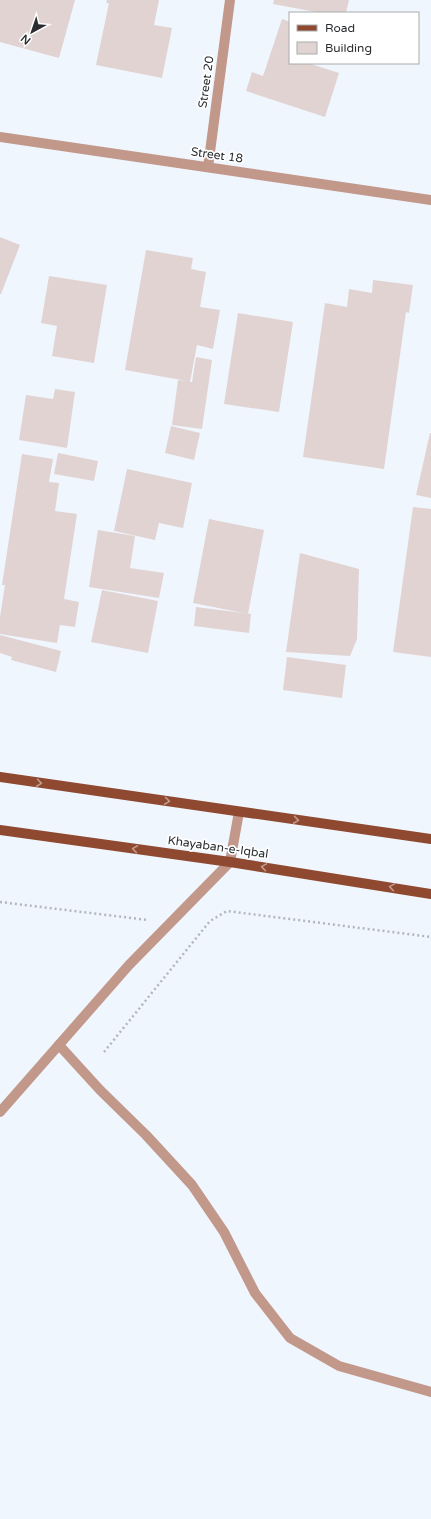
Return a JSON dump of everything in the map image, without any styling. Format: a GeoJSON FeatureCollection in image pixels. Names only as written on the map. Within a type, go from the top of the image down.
{"type":"FeatureCollection","features":[{"type":"Feature","properties":{"kind":"main road"},"geometry":{"type":"LineString","coordinates":[[0,777],[431,839]]}},
{"type":"Feature","properties":{"kind":"main road","name":"Khayaban-e-Iqbal"},"geometry":{"type":"LineString","coordinates":[[0,830],[230,862],[431,894]]}},
{"type":"Feature","properties":{"kind":"street","name":"Street 20"},"geometry":{"type":"LineString","coordinates":[[208,167],[230,0]]}},
{"type":"Feature","properties":{"kind":"street","name":"Street 18"},"geometry":{"type":"LineString","coordinates":[[0,137],[431,200]]}},
{"type":"Feature","properties":{"kind":"street"},"geometry":{"type":"LineString","coordinates":[[0,1112],[129,965],[230,862],[239,812]]}},
{"type":"Feature","properties":{"kind":"street"},"geometry":{"type":"LineString","coordinates":[[59,1045],[100,1090],[146,1135],[192,1186],[224,1232],[255,1294],[290,1338],[339,1366],[431,1392]]}},
{"type":"Feature","properties":{"kind":"path"},"geometry":{"type":"LineString","coordinates":[[0,902],[170,923]]}},
{"type":"Feature","properties":{"kind":"path"},"geometry":{"type":"LineString","coordinates":[[104,1052],[210,921],[228,911],[431,937]]}},
{"type":"Feature","properties":{"kind":"building"},"geometry":{"type":"Polygon","coordinates":[[[0,0],[75,0],[59,58],[0,42],[0,0]]]}},
{"type":"Feature","properties":{"kind":"building"},"geometry":{"type":"Polygon","coordinates":[[[107,0],[159,0],[154,25],[172,28],[162,78],[96,65],[109,3],[106,3],[107,0]]]}},
{"type":"Feature","properties":{"kind":"building"},"geometry":{"type":"Polygon","coordinates":[[[274,0],[349,0],[346,12],[316,12],[273,4],[274,0]]]}},
{"type":"Feature","properties":{"kind":"building"},"geometry":{"type":"Polygon","coordinates":[[[282,19],[289,22],[289,64],[311,64],[339,73],[325,117],[246,91],[252,72],[263,76],[282,19]]]}},
{"type":"Feature","properties":{"kind":"building"},"geometry":{"type":"Polygon","coordinates":[[[0,237],[20,245],[1,294],[0,294],[0,237]]]}},
{"type":"Feature","properties":{"kind":"building"},"geometry":{"type":"Polygon","coordinates":[[[146,250],[193,258],[191,269],[206,272],[200,307],[220,310],[213,349],[197,345],[190,382],[192,382],[196,357],[212,360],[202,429],[172,425],[178,380],[187,381],[125,370],[146,250]]]}},
{"type":"Feature","properties":{"kind":"building"},"geometry":{"type":"Polygon","coordinates":[[[49,276],[107,285],[94,363],[52,356],[57,326],[41,323],[49,276]]]}},
{"type":"Feature","properties":{"kind":"building"},"geometry":{"type":"Polygon","coordinates":[[[373,280],[413,285],[409,313],[406,312],[384,469],[303,457],[325,303],[347,307],[349,289],[372,293],[373,280]]]}},
{"type":"Feature","properties":{"kind":"building"},"geometry":{"type":"Polygon","coordinates":[[[238,313],[293,322],[279,412],[224,404],[238,313]]]}},
{"type":"Feature","properties":{"kind":"building"},"geometry":{"type":"Polygon","coordinates":[[[55,389],[75,392],[67,448],[19,440],[26,395],[53,399],[55,389]]]}},
{"type":"Feature","properties":{"kind":"building"},"geometry":{"type":"Polygon","coordinates":[[[171,426],[200,433],[194,460],[165,453],[171,426]]]}},
{"type":"Feature","properties":{"kind":"building"},"geometry":{"type":"Polygon","coordinates":[[[431,433],[431,498],[416,495],[431,433]]]}},
{"type":"Feature","properties":{"kind":"building"},"geometry":{"type":"Polygon","coordinates":[[[58,453],[98,461],[94,481],[54,474],[58,453]]]}},
{"type":"Feature","properties":{"kind":"building"},"geometry":{"type":"Polygon","coordinates":[[[22,454],[53,459],[49,482],[59,483],[55,511],[77,514],[64,599],[79,602],[75,627],[60,625],[57,643],[0,634],[0,617],[5,585],[2,585],[22,454]]]}},
{"type":"Feature","properties":{"kind":"building"},"geometry":{"type":"Polygon","coordinates":[[[127,469],[192,483],[183,528],[159,523],[155,540],[114,531],[127,469]]]}},
{"type":"Feature","properties":{"kind":"building"},"geometry":{"type":"Polygon","coordinates":[[[413,507],[431,509],[431,657],[393,652],[413,507]]]}},
{"type":"Feature","properties":{"kind":"building"},"geometry":{"type":"Polygon","coordinates":[[[209,519],[264,530],[248,614],[193,603],[209,519]]]}},
{"type":"Feature","properties":{"kind":"building"},"geometry":{"type":"Polygon","coordinates":[[[98,530],[135,536],[130,568],[164,573],[159,598],[89,587],[98,530]]]}},
{"type":"Feature","properties":{"kind":"building"},"geometry":{"type":"Polygon","coordinates":[[[300,553],[359,569],[357,639],[350,656],[286,652],[300,553]]]}},
{"type":"Feature","properties":{"kind":"building"},"geometry":{"type":"Polygon","coordinates":[[[102,590],[158,601],[148,653],[91,642],[102,590]]]}},
{"type":"Feature","properties":{"kind":"building"},"geometry":{"type":"Polygon","coordinates":[[[196,607],[251,614],[249,633],[194,626],[196,607]]]}},
{"type":"Feature","properties":{"kind":"building"},"geometry":{"type":"Polygon","coordinates":[[[0,635],[61,651],[56,672],[11,660],[12,657],[0,653],[0,635]]]}},
{"type":"Feature","properties":{"kind":"building"},"geometry":{"type":"Polygon","coordinates":[[[287,657],[346,665],[342,698],[283,690],[287,657]]]}}]}
